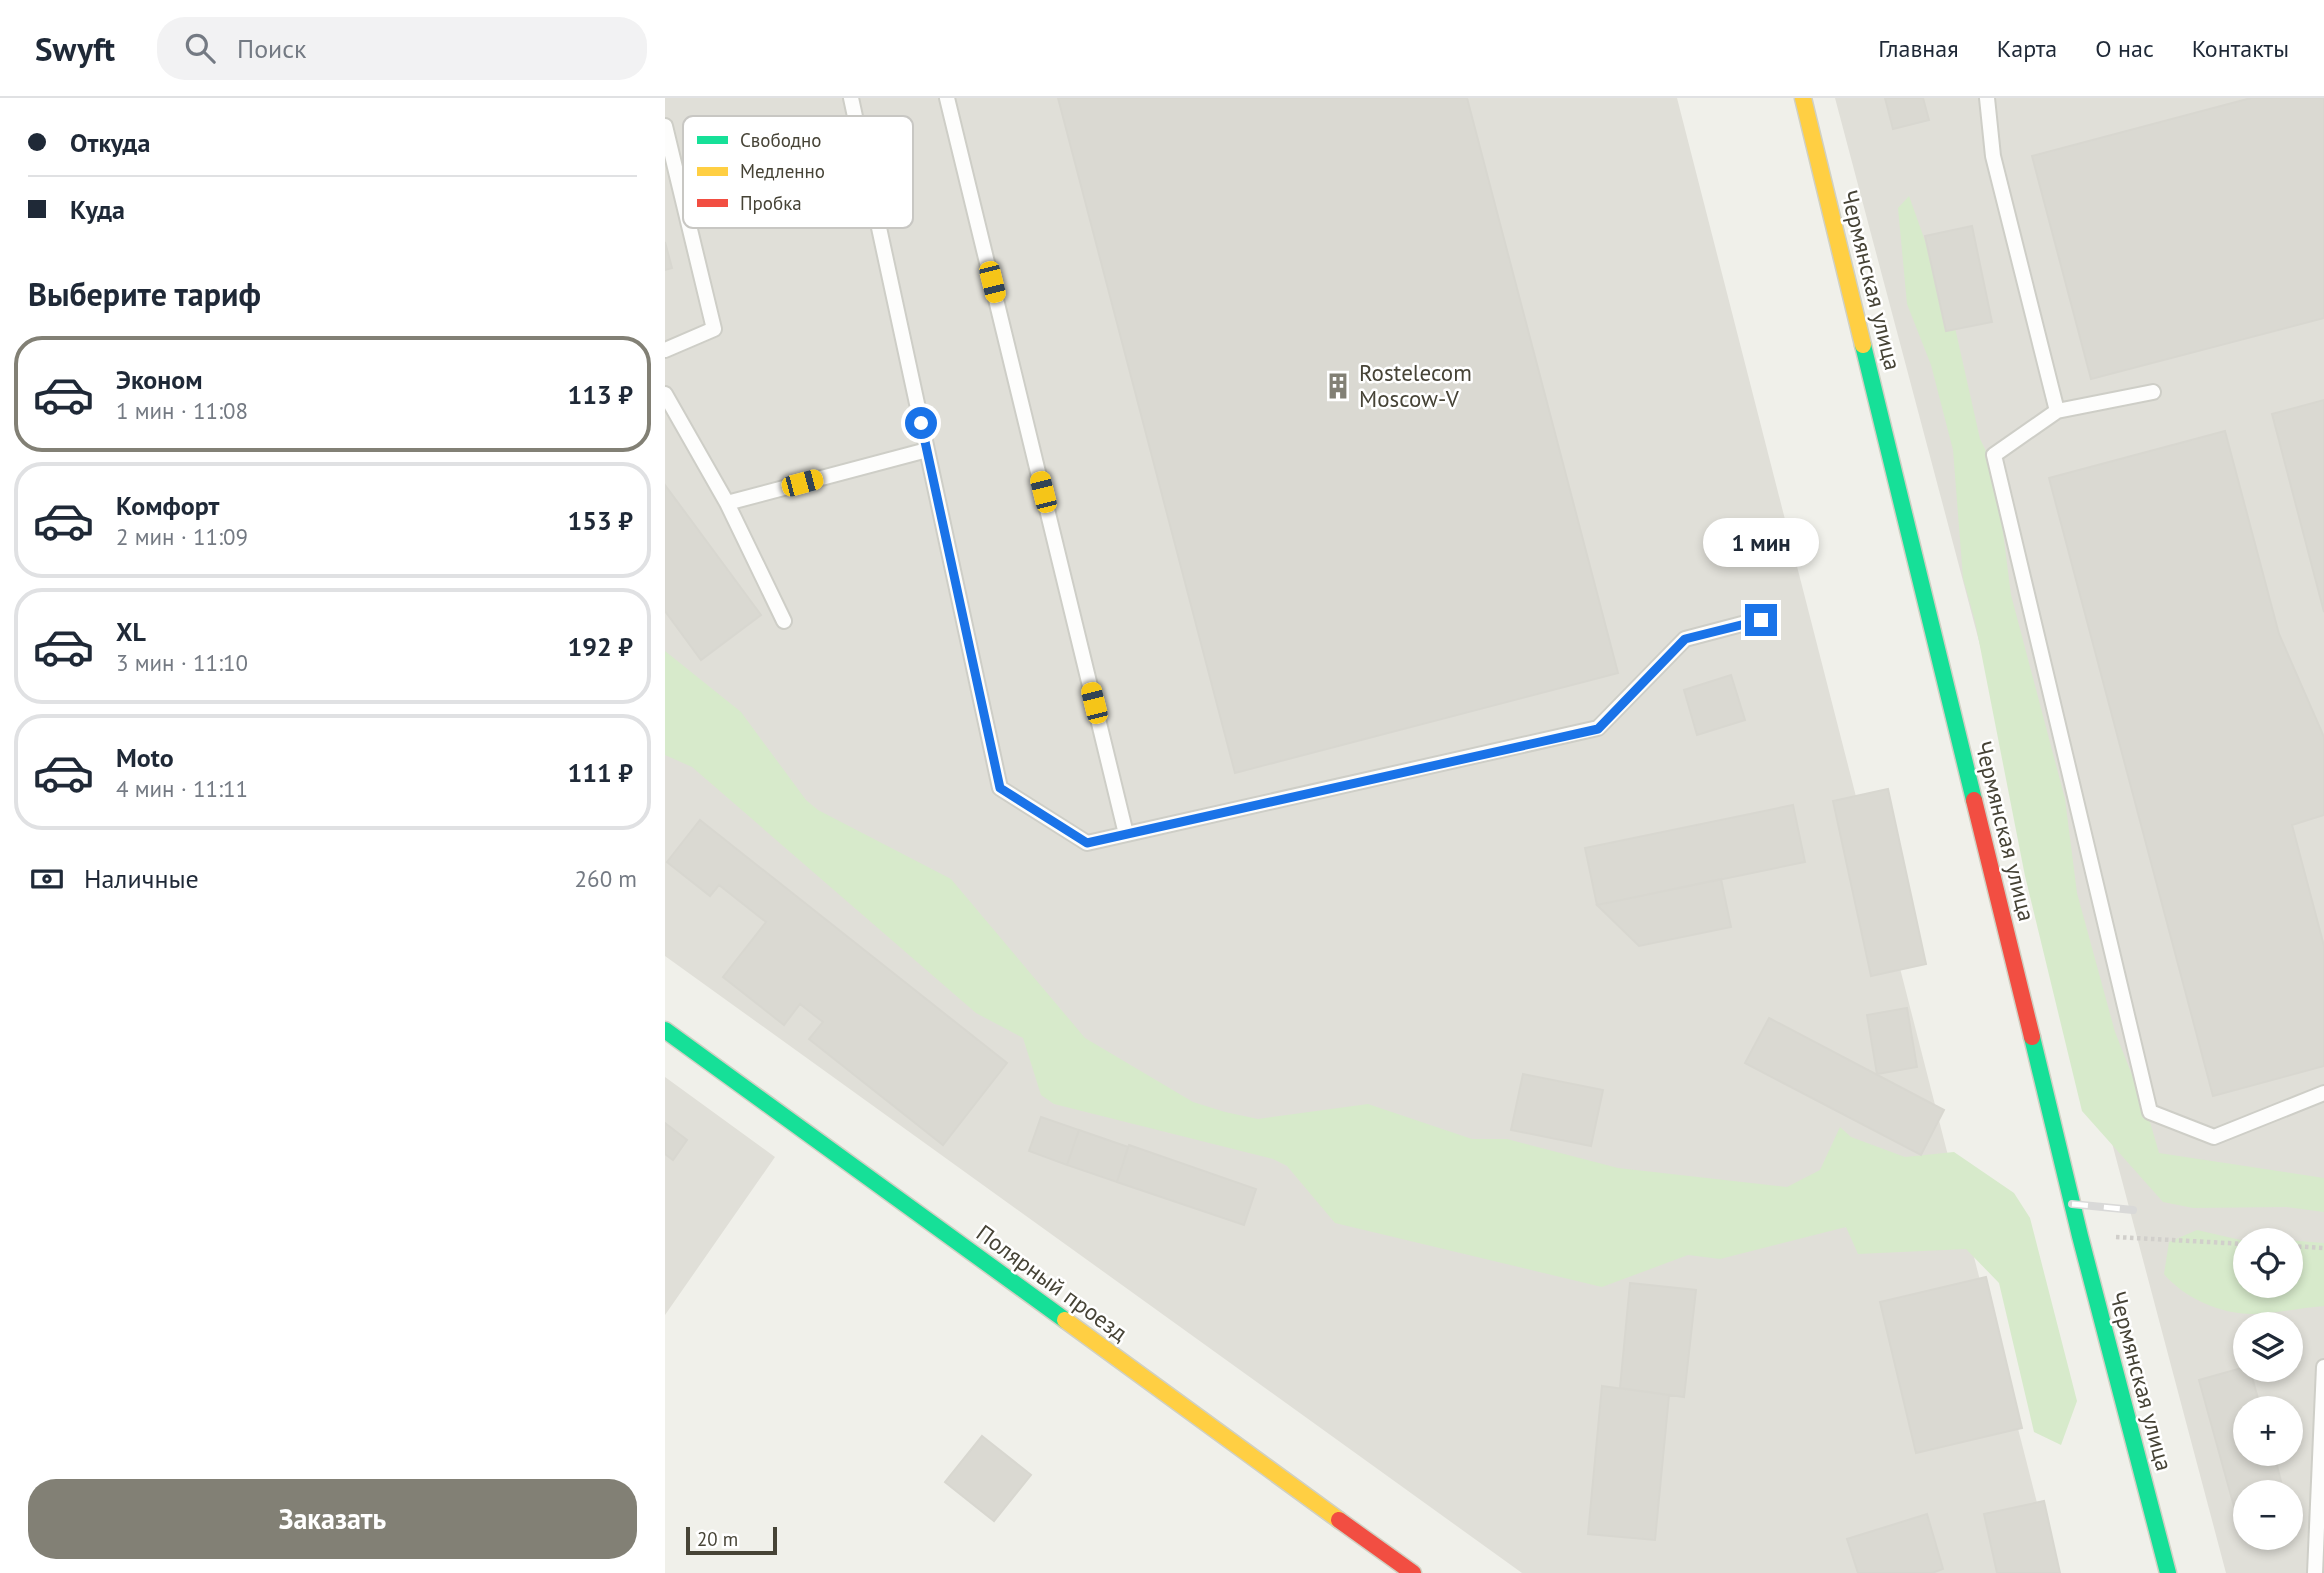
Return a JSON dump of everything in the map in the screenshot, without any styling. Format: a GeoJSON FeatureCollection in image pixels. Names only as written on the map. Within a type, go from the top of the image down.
{"type":"FeatureCollection","features":[{"type":"Feature","properties":{"kind":"street","name":"Чермянская улица"},"geometry":{"type":"LineString","coordinates":[[1803,98],[2080,1236],[2168,1573]]}},
{"type":"Feature","properties":{"kind":"street","name":"Полярный проезд"},"geometry":{"type":"LineString","coordinates":[[665,1030],[1413,1573]]}},
{"type":"Feature","properties":{"kind":"lane"},"geometry":{"type":"LineString","coordinates":[[851,98],[855,116]]}},
{"type":"Feature","properties":{"kind":"lane"},"geometry":{"type":"LineString","coordinates":[[947,98],[1126,834]]}},
{"type":"Feature","properties":{"kind":"lane"},"geometry":{"type":"LineString","coordinates":[[1987,98],[1993,156],[2057,411]]}},
{"type":"Feature","properties":{"kind":"lane"},"geometry":{"type":"LineString","coordinates":[[665,126],[683,201]]}},
{"type":"Feature","properties":{"kind":"lane"},"geometry":{"type":"LineString","coordinates":[[665,350],[714,329],[690,228]]}},
{"type":"Feature","properties":{"kind":"lane"},"geometry":{"type":"LineString","coordinates":[[879,228],[1000,788],[1087,843],[1598,729],[1685,639],[1761,620]]}},
{"type":"Feature","properties":{"kind":"lane"},"geometry":{"type":"LineString","coordinates":[[2153,392],[2057,411],[1994,455],[2150,1112],[2214,1137],[2324,1093]]}},
{"type":"Feature","properties":{"kind":"lane"},"geometry":{"type":"LineString","coordinates":[[665,394],[727,503],[784,621]]}},
{"type":"Feature","properties":{"kind":"lane"},"geometry":{"type":"LineString","coordinates":[[727,503],[927,450]]}},
{"type":"Feature","properties":{"kind":"lane"},"geometry":{"type":"LineString","coordinates":[[2315,1573],[2324,1367]]}},
{"type":"Feature","properties":{"kind":"path"},"geometry":{"type":"LineString","coordinates":[[2080,1236],[2233,1243]]}},
{"type":"Feature","properties":{"kind":"path"},"geometry":{"type":"LineString","coordinates":[[2303,1247],[2324,1248]]}},
{"type":"Feature","properties":{"kind":"shaded area"},"geometry":{"type":"Polygon","coordinates":[[[665,98],[1677,98],[2055,1573],[1522,1573],[665,956],[665,98]]]}},
{"type":"Feature","properties":{"kind":"shaded area"},"geometry":{"type":"Polygon","coordinates":[[[1835,98],[2324,98],[2324,1573],[2226,1573],[1835,98]]]}},
{"type":"Feature","properties":{"kind":"shaded area"},"geometry":{"type":"Polygon","coordinates":[[[665,1077],[775,1157],[665,1315],[665,1077]]]}},
{"type":"Feature","properties":{"kind":"green space"},"geometry":{"type":"Polygon","coordinates":[[[1909,196],[1934,266],[1940,261],[1980,439],[1995,469],[2011,595],[2065,799],[2077,893],[2115,1032],[2148,1115],[2159,1153],[2324,1178],[2324,1212],[2286,1207],[2193,1208],[2163,1202],[2082,1111],[2025,876],[1975,621],[1963,578],[1953,450],[1931,365],[1907,304],[1898,208],[1909,196]]]}},
{"type":"Feature","properties":{"kind":"green space"},"geometry":{"type":"Polygon","coordinates":[[[665,651],[741,712],[806,800],[818,810],[951,879],[1085,1038],[1193,1102],[1258,1119],[1368,1104],[1472,1139],[1507,1139],[1618,1168],[1787,1187],[1820,1170],[1840,1127],[1851,1137],[1905,1157],[1954,1152],[2014,1193],[2030,1218],[2077,1401],[2061,1445],[2034,1432],[1999,1283],[1966,1249],[1858,1254],[1846,1227],[1720,1259],[1688,1255],[1602,1287],[1335,1223],[1287,1166],[1273,1159],[1054,1104],[1041,1095],[1023,1038],[976,1013],[692,767],[665,755],[665,651]]]}},
{"type":"Feature","properties":{"kind":"green space"},"geometry":{"type":"Polygon","coordinates":[[[2197,1230],[2233,1238],[2233,1298],[2303,1298],[2303,1241],[2324,1243],[2324,1306],[2270,1312],[2234,1312],[2216,1308],[2192,1297],[2164,1274],[2169,1242],[2197,1230]]]}},
{"type":"Feature","properties":{"kind":"building","name":"Rostelecom Moscow-V"},"geometry":{"type":"Polygon","coordinates":[[[1058,98],[1467,98],[1618,673],[1235,773],[1058,98]]]}},
{"type":"Feature","properties":{"kind":"building"},"geometry":{"type":"Polygon","coordinates":[[[1885,98],[1923,98],[1929,120],[1893,129],[1885,98]]]}},
{"type":"Feature","properties":{"kind":"building"},"geometry":{"type":"Polygon","coordinates":[[[2251,98],[2324,98],[2324,318],[2091,379],[2032,156],[2251,98]]]}},
{"type":"Feature","properties":{"kind":"building"},"geometry":{"type":"Polygon","coordinates":[[[1972,226],[1992,322],[1946,331],[1925,236],[1972,226]]]}},
{"type":"Feature","properties":{"kind":"building"},"geometry":{"type":"Polygon","coordinates":[[[665,242],[672,268],[665,270],[665,242]]]}},
{"type":"Feature","properties":{"kind":"building"},"geometry":{"type":"Polygon","coordinates":[[[2324,400],[2324,612],[2272,414],[2324,400]]]}},
{"type":"Feature","properties":{"kind":"building"},"geometry":{"type":"Polygon","coordinates":[[[2225,431],[2279,634],[2324,737],[2324,815],[2292,825],[2324,946],[2324,1066],[2213,1096],[2049,478],[2225,431]]]}},
{"type":"Feature","properties":{"kind":"building"},"geometry":{"type":"Polygon","coordinates":[[[665,485],[761,615],[701,660],[665,611],[665,485]]]}},
{"type":"Feature","properties":{"kind":"building"},"geometry":{"type":"Polygon","coordinates":[[[1731,675],[1745,720],[1697,735],[1684,690],[1731,675]]]}},
{"type":"Feature","properties":{"kind":"building"},"geometry":{"type":"Polygon","coordinates":[[[1888,789],[1926,964],[1871,976],[1833,801],[1888,789]]]}},
{"type":"Feature","properties":{"kind":"building"},"geometry":{"type":"Polygon","coordinates":[[[1793,805],[1805,862],[1597,905],[1585,848],[1793,805]]]}},
{"type":"Feature","properties":{"kind":"building"},"geometry":{"type":"Polygon","coordinates":[[[700,820],[1007,1063],[943,1145],[809,1039],[823,1022],[800,1004],[784,1025],[723,977],[766,922],[719,885],[710,896],[667,862],[700,820]]]}},
{"type":"Feature","properties":{"kind":"building"},"geometry":{"type":"Polygon","coordinates":[[[1721,879],[1731,927],[1639,946],[1597,905],[1721,879]]]}},
{"type":"Feature","properties":{"kind":"building"},"geometry":{"type":"Polygon","coordinates":[[[1907,1008],[1917,1067],[1877,1074],[1867,1015],[1907,1008]]]}},
{"type":"Feature","properties":{"kind":"building"},"geometry":{"type":"Polygon","coordinates":[[[1769,1018],[1944,1110],[1921,1155],[1745,1063],[1769,1018]]]}},
{"type":"Feature","properties":{"kind":"building"},"geometry":{"type":"Polygon","coordinates":[[[1523,1074],[1603,1090],[1591,1146],[1511,1130],[1523,1074]]]}},
{"type":"Feature","properties":{"kind":"building"},"geometry":{"type":"Polygon","coordinates":[[[1041,1117],[1079,1130],[1067,1165],[1029,1151],[1041,1117]]]}},
{"type":"Feature","properties":{"kind":"building"},"geometry":{"type":"Polygon","coordinates":[[[665,1123],[687,1140],[673,1160],[665,1154],[665,1123]]]}},
{"type":"Feature","properties":{"kind":"building"},"geometry":{"type":"Polygon","coordinates":[[[1079,1130],[1128,1147],[1117,1182],[1067,1165],[1079,1130]]]}},
{"type":"Feature","properties":{"kind":"building"},"geometry":{"type":"Polygon","coordinates":[[[1129,1145],[1256,1189],[1244,1225],[1117,1182],[1129,1145]]]}},
{"type":"Feature","properties":{"kind":"building"},"geometry":{"type":"Polygon","coordinates":[[[1986,1277],[2022,1428],[1916,1453],[1880,1302],[1986,1277]]]}},
{"type":"Feature","properties":{"kind":"building"},"geometry":{"type":"Polygon","coordinates":[[[1630,1283],[1696,1290],[1684,1397],[1620,1388],[1630,1283]]]}},
{"type":"Feature","properties":{"kind":"building"},"geometry":{"type":"Polygon","coordinates":[[[2233,1370],[2233,1382],[2253,1382],[2257,1396],[2233,1396],[2233,1466],[2277,1466],[2281,1480],[2233,1480],[2233,1503],[2199,1380],[2233,1370]]]}},
{"type":"Feature","properties":{"kind":"building"},"geometry":{"type":"Polygon","coordinates":[[[1602,1386],[1669,1395],[1655,1540],[1588,1534],[1602,1386]]]}},
{"type":"Feature","properties":{"kind":"building"},"geometry":{"type":"Polygon","coordinates":[[[982,1436],[1031,1475],[994,1521],[945,1482],[982,1436]]]}},
{"type":"Feature","properties":{"kind":"building"},"geometry":{"type":"Polygon","coordinates":[[[2044,1501],[2060,1573],[1997,1573],[1984,1514],[2044,1501]]]}},
{"type":"Feature","properties":{"kind":"building"},"geometry":{"type":"Polygon","coordinates":[[[1927,1514],[1943,1569],[1932,1573],[1858,1573],[1847,1539],[1927,1514]]]}},
{"type":"Feature","properties":{"kind":"railway"},"geometry":{"type":"LineString","coordinates":[[2072,1204],[2133,1210]]}},
{"type":"Feature","properties":{"kind":"traffic: fast"},"geometry":{"type":"LineString","coordinates":[[1863,345],[1974,800]]}},
{"type":"Feature","properties":{"kind":"traffic: fast"},"geometry":{"type":"LineString","coordinates":[[665,1030],[1065,1320]]}},
{"type":"Feature","properties":{"kind":"traffic: fast"},"geometry":{"type":"LineString","coordinates":[[2032,1037],[2080,1236],[2168,1573]]}},
{"type":"Feature","properties":{"kind":"traffic: slow"},"geometry":{"type":"LineString","coordinates":[[1803,98],[1863,345]]}},
{"type":"Feature","properties":{"kind":"traffic: slow"},"geometry":{"type":"LineString","coordinates":[[1065,1320],[1339,1520]]}},
{"type":"Feature","properties":{"kind":"traffic: jam"},"geometry":{"type":"LineString","coordinates":[[1974,800],[2032,1037]]}},
{"type":"Feature","properties":{"kind":"traffic: jam"},"geometry":{"type":"LineString","coordinates":[[1339,1520],[1413,1573]]}},
{"type":"Feature","properties":{"kind":"place","name":"Rostelecom Moscow-V"},"geometry":{"type":"Point","coordinates":[1338,386]}},
{"type":"Feature","properties":{"kind":"route"},"geometry":{"type":"LineString","coordinates":[[921,423],[1000,788],[1087,843],[1598,729],[1685,639],[1761,620]]}}]}
